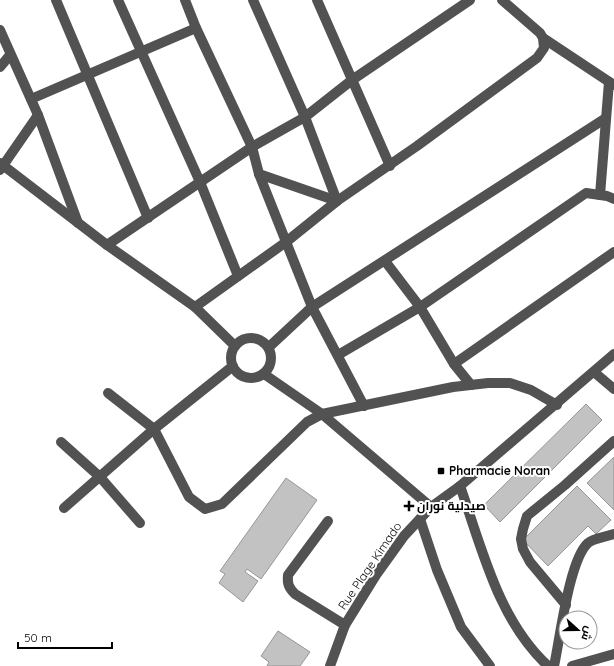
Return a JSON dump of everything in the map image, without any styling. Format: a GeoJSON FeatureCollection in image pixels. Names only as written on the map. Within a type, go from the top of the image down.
{"type":"FeatureCollection","features":[{"type":"Feature","properties":{"kind":"street"},"geometry":{"type":"LineString","coordinates":[[56,0],[148,218]]}},
{"type":"Feature","properties":{"kind":"street"},"geometry":{"type":"LineString","coordinates":[[118,0],[200,182],[238,276]]}},
{"type":"Feature","properties":{"kind":"street"},"geometry":{"type":"LineString","coordinates":[[185,0],[196,28],[252,147],[259,174],[312,307],[364,406]]}},
{"type":"Feature","properties":{"kind":"street"},"geometry":{"type":"LineString","coordinates":[[253,0],[305,117],[337,202]]}},
{"type":"Feature","properties":{"kind":"street"},"geometry":{"type":"LineString","coordinates":[[317,0],[390,166]]}},
{"type":"Feature","properties":{"kind":"street"},"geometry":{"type":"LineString","coordinates":[[107,245],[252,147],[305,117],[352,80],[470,0]]}},
{"type":"Feature","properties":{"kind":"street"},"geometry":{"type":"LineString","coordinates":[[502,0],[540,33],[543,38],[611,83],[606,118],[600,195]]}},
{"type":"Feature","properties":{"kind":"street"},"geometry":{"type":"LineString","coordinates":[[31,99],[196,28]]}},
{"type":"Feature","properties":{"kind":"street"},"geometry":{"type":"LineString","coordinates":[[0,30],[38,115],[78,223]]}},
{"type":"Feature","properties":{"kind":"street"},"geometry":{"type":"LineString","coordinates":[[195,308],[286,242],[337,202],[390,166],[537,58],[544,48],[543,38]]}},
{"type":"Feature","properties":{"kind":"street"},"geometry":{"type":"LineString","coordinates":[[0,67],[10,54]]}},
{"type":"Feature","properties":{"kind":"street"},"geometry":{"type":"LineString","coordinates":[[38,115],[1,166],[195,308],[235,346]]}},
{"type":"Feature","properties":{"kind":"street"},"geometry":{"type":"LineString","coordinates":[[269,347],[312,307],[606,118]]}},
{"type":"Feature","properties":{"kind":"street"},"geometry":{"type":"LineString","coordinates":[[259,174],[337,202]]}},
{"type":"Feature","properties":{"kind":"street"},"geometry":{"type":"LineString","coordinates":[[338,355],[420,307],[586,193],[614,199]]}},
{"type":"Feature","properties":{"kind":"street"},"geometry":{"type":"LineString","coordinates":[[454,364],[614,252]]}},
{"type":"Feature","properties":{"kind":"street"},"geometry":{"type":"LineString","coordinates":[[385,261],[420,307],[454,364],[471,385]]}},
{"type":"Feature","properties":{"kind":"street"},"geometry":{"type":"LineString","coordinates":[[246,338],[262,340],[269,347],[271,361],[269,368],[264,374],[258,377],[244,377],[238,374],[233,366],[232,352],[235,346],[246,338]]}},
{"type":"Feature","properties":{"kind":"street","name":"Rue Plage Kimado"},"geometry":{"type":"LineString","coordinates":[[330,666],[345,625],[395,549],[420,519],[431,507],[460,486],[557,405],[614,354]]}},
{"type":"Feature","properties":{"kind":"street"},"geometry":{"type":"LineString","coordinates":[[64,508],[154,429],[233,366]]}},
{"type":"Feature","properties":{"kind":"street"},"geometry":{"type":"LineString","coordinates":[[594,372],[614,389]]}},
{"type":"Feature","properties":{"kind":"street"},"geometry":{"type":"LineString","coordinates":[[264,374],[322,414],[431,507]]}},
{"type":"Feature","properties":{"kind":"street"},"geometry":{"type":"LineString","coordinates":[[108,393],[154,429],[189,497],[205,509],[222,504],[307,422],[322,414],[488,383],[510,383],[531,390],[557,405]]}},
{"type":"Feature","properties":{"kind":"street"},"geometry":{"type":"LineString","coordinates":[[566,605],[530,562],[523,549],[521,539],[523,529],[527,516],[565,485],[614,441]]}},
{"type":"Feature","properties":{"kind":"street"},"geometry":{"type":"LineString","coordinates":[[61,442],[100,477],[140,523]]}},
{"type":"Feature","properties":{"kind":"street"},"geometry":{"type":"LineString","coordinates":[[460,486],[504,604],[516,629],[538,658],[548,666]]}},
{"type":"Feature","properties":{"kind":"street"},"geometry":{"type":"LineString","coordinates":[[420,519],[437,570],[460,627],[490,666]]}},
{"type":"Feature","properties":{"kind":"street"},"geometry":{"type":"LineString","coordinates":[[328,520],[288,575],[287,580],[289,588],[295,594],[345,625]]}},
{"type":"Feature","properties":{"kind":"street"},"geometry":{"type":"LineString","coordinates":[[554,666],[571,580],[581,552],[589,542],[614,534]]}},
{"type":"Feature","properties":{"kind":"street"},"geometry":{"type":"LineString","coordinates":[[572,666],[614,654]]}},
{"type":"Feature","properties":{"kind":"building"},"geometry":{"type":"Polygon","coordinates":[[[586,404],[602,420],[500,522],[484,505],[586,404]]]}},
{"type":"Feature","properties":{"kind":"building"},"geometry":{"type":"Polygon","coordinates":[[[614,457],[614,510],[587,483],[614,457]]]}},
{"type":"Feature","properties":{"kind":"building"},"geometry":{"type":"Polygon","coordinates":[[[286,478],[317,500],[261,579],[247,569],[245,572],[258,581],[243,602],[219,583],[225,574],[220,571],[286,478]]]}},
{"type":"Feature","properties":{"kind":"building"},"geometry":{"type":"Polygon","coordinates":[[[577,486],[611,520],[596,534],[588,526],[548,566],[523,540],[577,486]]]}},
{"type":"Feature","properties":{"kind":"building"},"geometry":{"type":"Polygon","coordinates":[[[278,631],[310,652],[300,666],[267,666],[269,662],[261,656],[278,631]]]}},
{"type":"Feature","properties":{"kind":"place","name":"Pharmacie Noran"},"geometry":{"type":"Point","coordinates":[441,471]}},
{"type":"Feature","properties":{"kind":"place","name":"صيدلية نوران"},"geometry":{"type":"Point","coordinates":[409,506]}}]}
